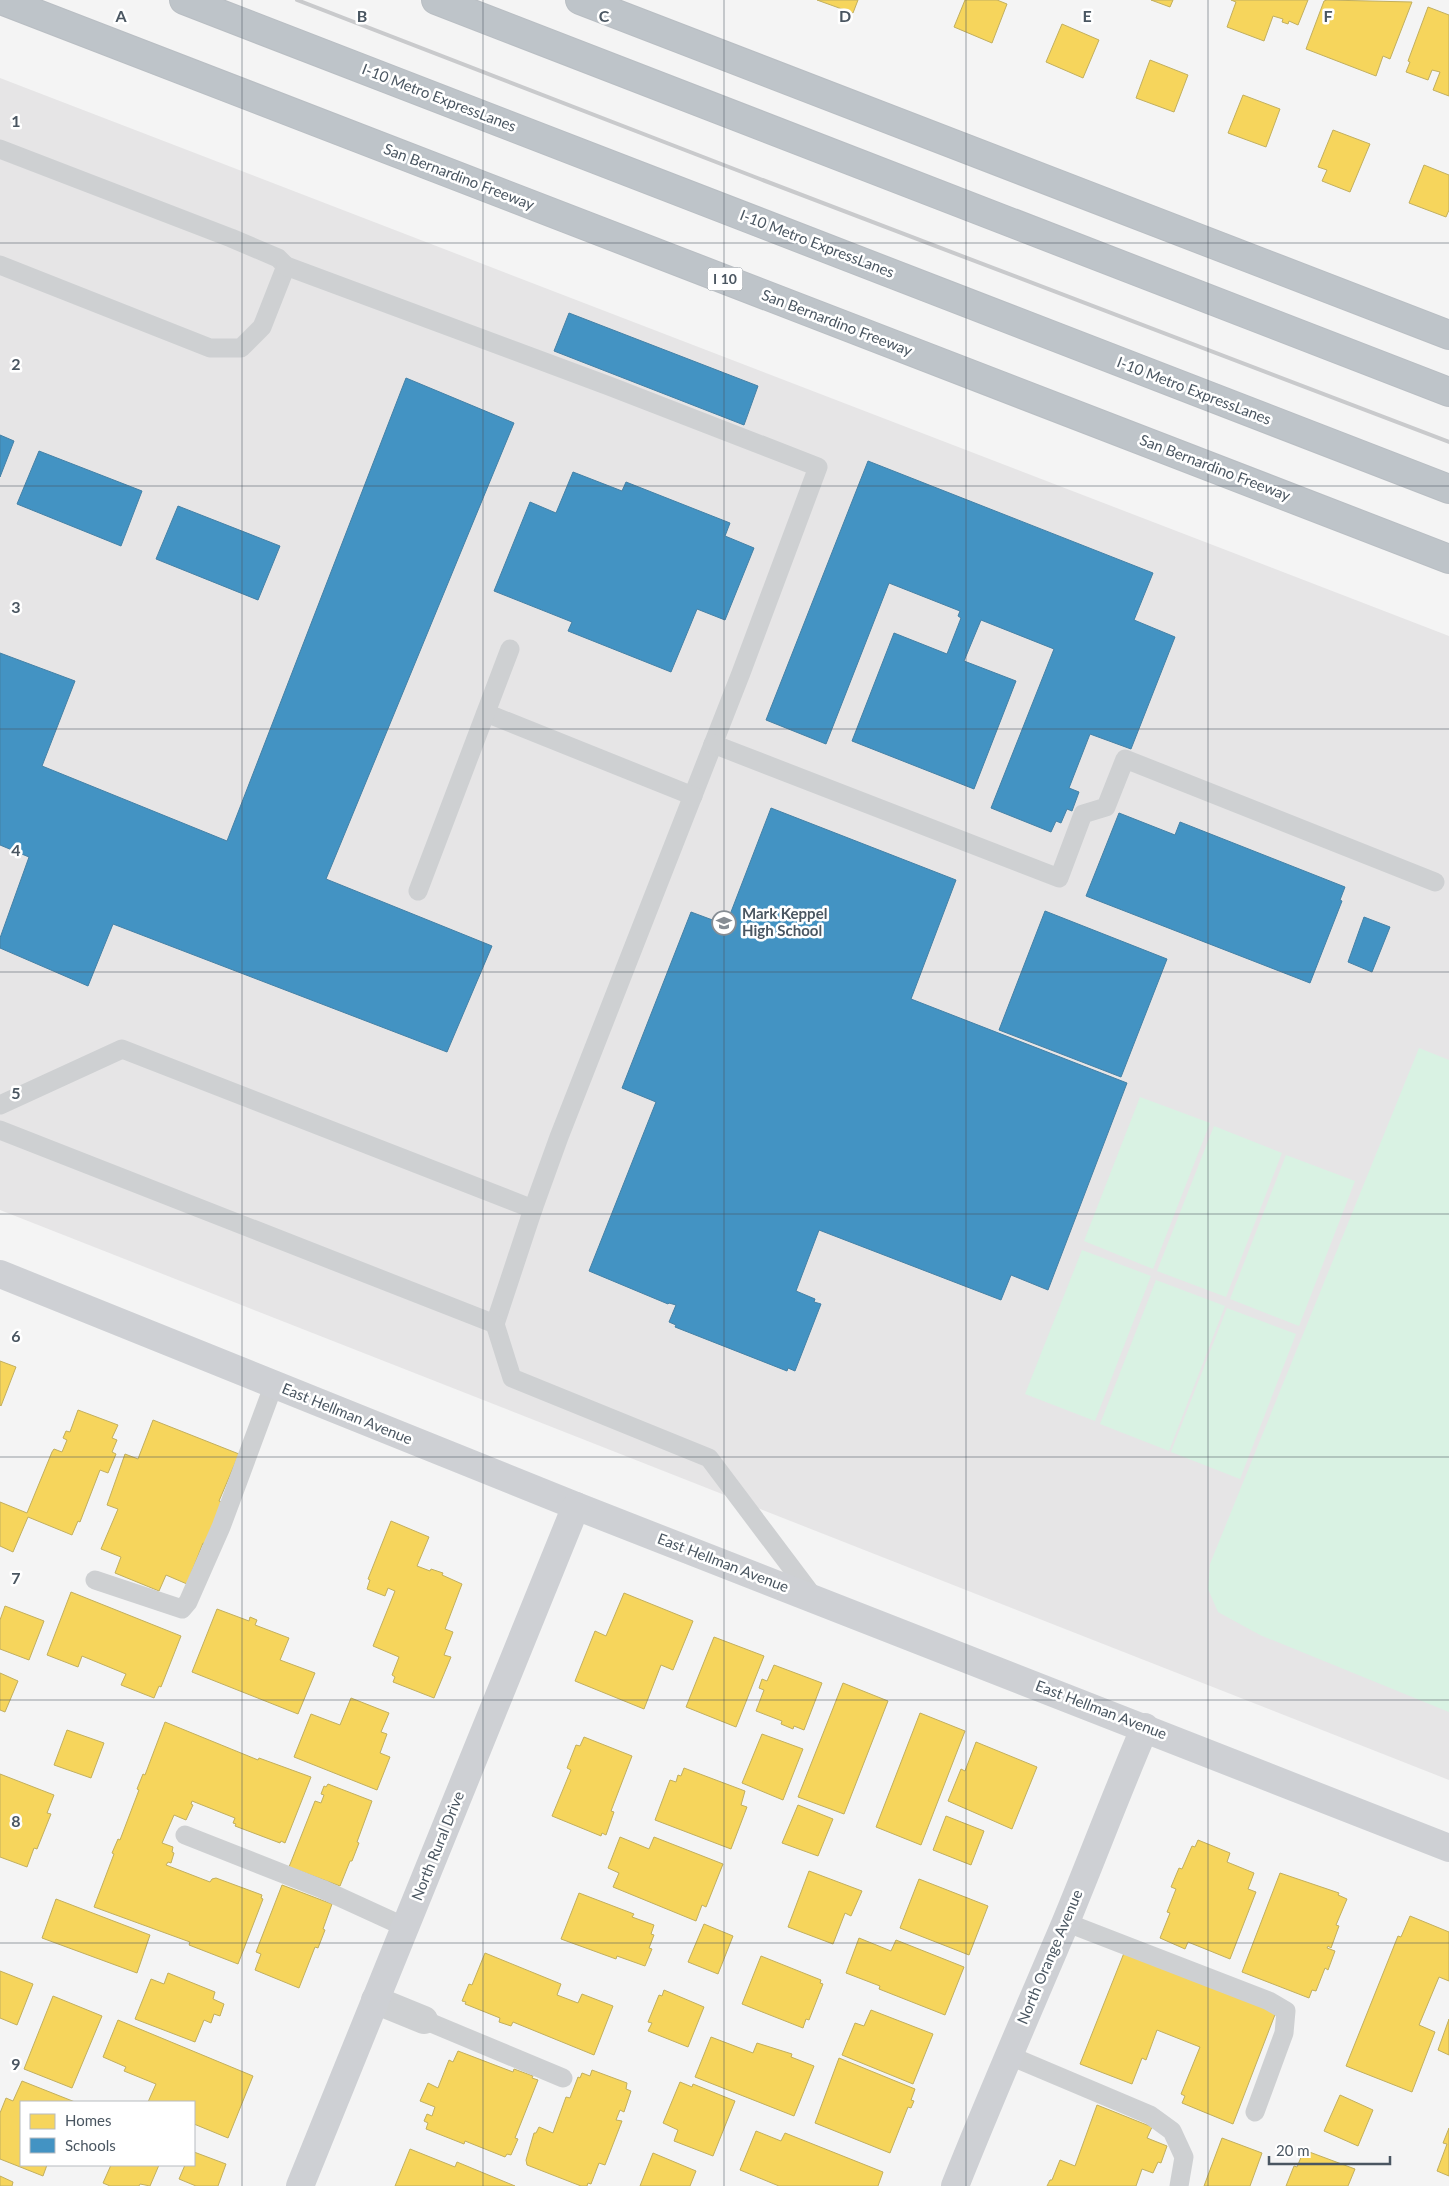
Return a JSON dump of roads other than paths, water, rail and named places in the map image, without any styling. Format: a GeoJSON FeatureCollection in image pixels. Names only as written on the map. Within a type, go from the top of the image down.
{"type":"FeatureCollection","features":[{"type":"Feature","properties":{"kind":"highway","name":"San Bernardino Freeway"},"geometry":{"type":"LineString","coordinates":[[1,0],[1449,559]]}},
{"type":"Feature","properties":{"kind":"highway","name":"I-10 Metro ExpressLanes"},"geometry":{"type":"LineString","coordinates":[[184,0],[1449,489]]}},
{"type":"Feature","properties":{"kind":"highway"},"geometry":{"type":"LineString","coordinates":[[436,0],[1449,392]]}},
{"type":"Feature","properties":{"kind":"highway"},"geometry":{"type":"LineString","coordinates":[[580,0],[1449,335]]}},
{"type":"Feature","properties":{"kind":"street","name":"East Hellman Avenue"},"geometry":{"type":"LineString","coordinates":[[0,1274],[576,1506],[1145,1727],[1449,1848]]}},
{"type":"Feature","properties":{"kind":"street","name":"North Rural Drive"},"geometry":{"type":"LineString","coordinates":[[300,2186],[576,1506]]}},
{"type":"Feature","properties":{"kind":"street","name":"North Orange Avenue"},"geometry":{"type":"LineString","coordinates":[[955,2186],[1008,2055],[1066,1922],[1118,1788],[1145,1727]]}},
{"type":"Feature","properties":{"kind":"street"},"geometry":{"type":"LineString","coordinates":[[375,2000],[424,2020]]}},
{"type":"Feature","properties":{"kind":"lane"},"geometry":{"type":"LineString","coordinates":[[0,149],[231,238],[278,258],[286,266],[609,386],[818,467],[693,796],[559,1136],[495,1324],[512,1378],[709,1458],[815,1599]]}},
{"type":"Feature","properties":{"kind":"lane"},"geometry":{"type":"LineString","coordinates":[[0,265],[210,348],[241,348],[262,327],[286,266]]}},
{"type":"Feature","properties":{"kind":"lane"},"geometry":{"type":"LineString","coordinates":[[418,891],[510,649]]}},
{"type":"Feature","properties":{"kind":"lane"},"geometry":{"type":"LineString","coordinates":[[486,713],[693,796]]}},
{"type":"Feature","properties":{"kind":"lane"},"geometry":{"type":"LineString","coordinates":[[713,744],[1059,878],[1084,814],[1106,807],[1125,760],[1435,882]]}},
{"type":"Feature","properties":{"kind":"lane"},"geometry":{"type":"LineString","coordinates":[[0,1105],[122,1049],[533,1209]]}},
{"type":"Feature","properties":{"kind":"lane"},"geometry":{"type":"LineString","coordinates":[[0,1130],[495,1324]]}},
{"type":"Feature","properties":{"kind":"lane"},"geometry":{"type":"LineString","coordinates":[[95,1580],[182,1609],[196,1585],[221,1527],[274,1384]]}},
{"type":"Feature","properties":{"kind":"lane"},"geometry":{"type":"LineString","coordinates":[[185,1835],[322,1889],[404,1927]]}},
{"type":"Feature","properties":{"kind":"lane"},"geometry":{"type":"LineString","coordinates":[[1066,1922],[1270,2001],[1286,2011],[1284,2033],[1255,2112]]}},
{"type":"Feature","properties":{"kind":"lane"},"geometry":{"type":"LineString","coordinates":[[424,2020],[563,2078]]}},
{"type":"Feature","properties":{"kind":"lane"},"geometry":{"type":"LineString","coordinates":[[1008,2055],[1150,2115],[1172,2131],[1184,2157],[1179,2186]]}},
{"type":"Feature","properties":{"kind":"railway"},"geometry":{"type":"LineString","coordinates":[[297,0],[1449,442]]}},
{"type":"Feature","properties":{"kind":"place","name":"Mark Keppel High School"},"geometry":{"type":"Point","coordinates":[724,923]}}]}
